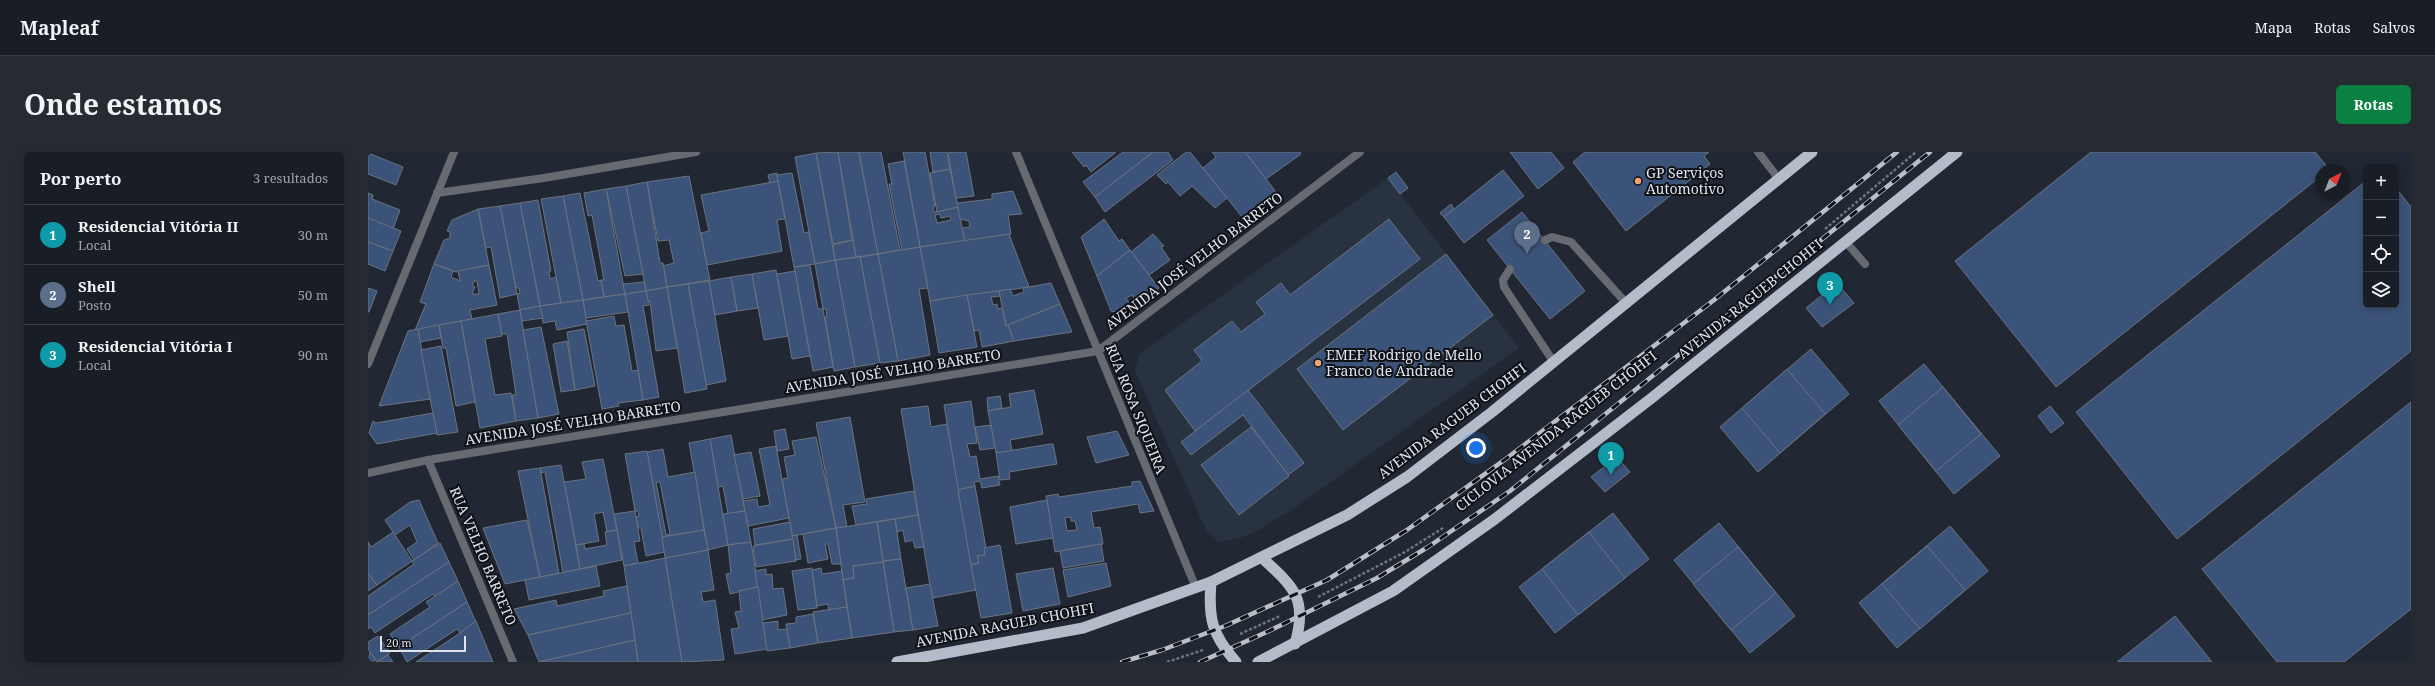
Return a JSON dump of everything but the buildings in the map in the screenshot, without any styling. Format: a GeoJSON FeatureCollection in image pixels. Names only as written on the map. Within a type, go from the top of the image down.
{"type":"FeatureCollection","features":[{"type":"Feature","properties":{"kind":"highway","name":"AVENIDA RAGUEB CHOHFI"},"geometry":{"type":"LineString","coordinates":[[897,662],[1082,628],[1211,582],[1347,515],[1406,478],[1492,412],[1553,361],[1627,304],[1812,152]]}},
{"type":"Feature","properties":{"kind":"highway","name":"AVENIDA RAGUEB CHOHFI"},"geometry":{"type":"LineString","coordinates":[[1258,662],[1295,644],[1393,590],[1495,519],[1653,397],[1957,152]]}},
{"type":"Feature","properties":{"kind":"highway"},"geometry":{"type":"LineString","coordinates":[[1262,558],[1292,587],[1300,606],[1300,627],[1295,644]]}},
{"type":"Feature","properties":{"kind":"highway"},"geometry":{"type":"LineString","coordinates":[[1211,582],[1209,614],[1220,643],[1236,662]]}},
{"type":"Feature","properties":{"kind":"street"},"geometry":{"type":"LineString","coordinates":[[368,364],[454,152]]}},
{"type":"Feature","properties":{"kind":"street"},"geometry":{"type":"LineString","coordinates":[[437,193],[544,178],[696,152]]}},
{"type":"Feature","properties":{"kind":"street","name":"RUA ROSA SIQUEIRA"},"geometry":{"type":"LineString","coordinates":[[1016,152],[1196,588]]}},
{"type":"Feature","properties":{"kind":"street","name":"AVENIDA JOSÉ VELHO BARRETO"},"geometry":{"type":"LineString","coordinates":[[368,473],[428,460],[1098,350],[1360,152]]}},
{"type":"Feature","properties":{"kind":"street"},"geometry":{"type":"LineString","coordinates":[[1758,152],[1778,179]]}},
{"type":"Feature","properties":{"kind":"street"},"geometry":{"type":"LineString","coordinates":[[1545,240],[1552,237],[1571,242],[1627,304]]}},
{"type":"Feature","properties":{"kind":"street"},"geometry":{"type":"LineString","coordinates":[[1845,241],[1865,264]]}},
{"type":"Feature","properties":{"kind":"street"},"geometry":{"type":"LineString","coordinates":[[1510,269],[1503,280],[1504,287],[1553,361]]}},
{"type":"Feature","properties":{"kind":"street","name":"RUA VELHO BARRETO"},"geometry":{"type":"LineString","coordinates":[[428,460],[514,662]]}},
{"type":"Feature","properties":{"kind":"path"},"geometry":{"type":"LineString","coordinates":[[1819,234],[1916,152]]}},
{"type":"Feature","properties":{"kind":"path"},"geometry":{"type":"LineString","coordinates":[[1167,662],[1220,643],[1300,606],[1405,552],[1444,527]]}},
{"type":"Feature","properties":{"kind":"shaded area","name":"EMEF Rodrigo de Mello Franco de Andrade"},"geometry":{"type":"Polygon","coordinates":[[[1388,178],[1519,348],[1290,511],[1255,532],[1237,539],[1219,542],[1206,530],[1135,371],[1139,354],[1388,178]]]}},
{"type":"Feature","properties":{"kind":"railway"},"geometry":{"type":"LineString","coordinates":[[1122,662],[1162,650],[1225,626],[1327,580],[1407,530],[1507,458],[1714,300],[1897,152]]}},
{"type":"Feature","properties":{"kind":"railway"},"geometry":{"type":"LineString","coordinates":[[1200,662],[1269,631],[1377,578],[1428,547],[1510,491],[1930,152]]}},
{"type":"Feature","properties":{"kind":"place","name":"GP Serviços Automotivo"},"geometry":{"type":"Point","coordinates":[1638,181]}},
{"type":"Feature","properties":{"kind":"place","name":"Shell"},"geometry":{"type":"Point","coordinates":[1527,254]}},
{"type":"Feature","properties":{"kind":"place","name":"Residencial Vitória I"},"geometry":{"type":"Point","coordinates":[1830,305]}},
{"type":"Feature","properties":{"kind":"place","name":"EMEF Rodrigo de Mello Franco de Andrade"},"geometry":{"type":"Point","coordinates":[1318,363]}},
{"type":"Feature","properties":{"kind":"place","name":"Residencial Vitória II"},"geometry":{"type":"Point","coordinates":[1611,475]}}]}
